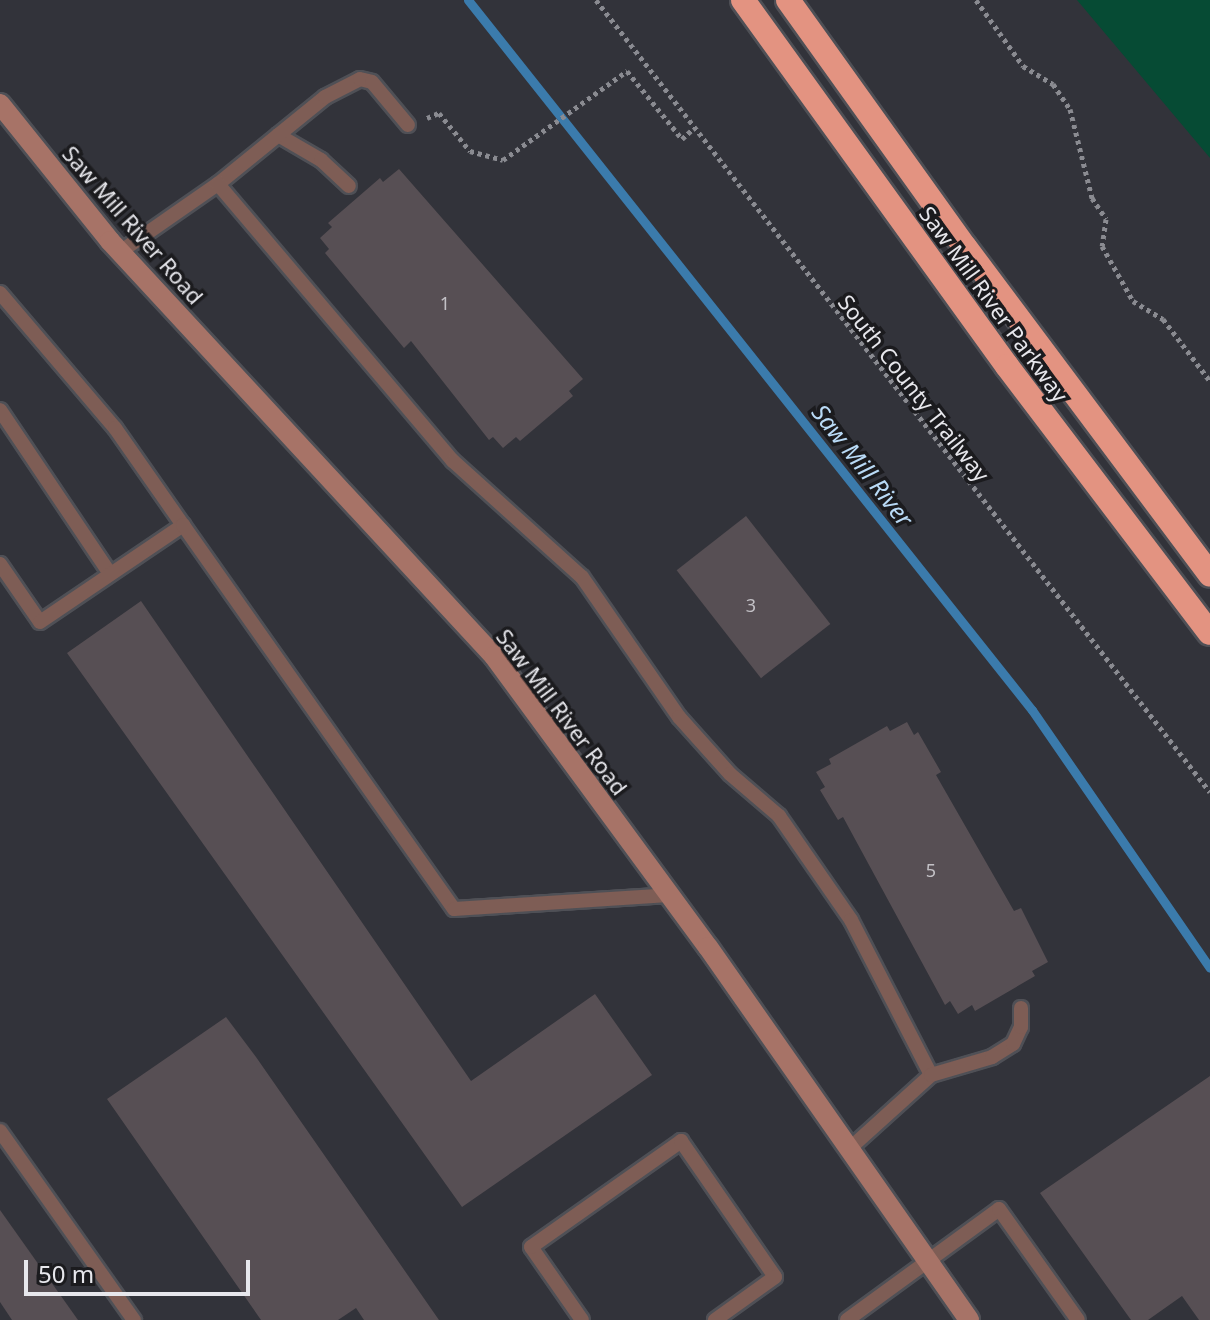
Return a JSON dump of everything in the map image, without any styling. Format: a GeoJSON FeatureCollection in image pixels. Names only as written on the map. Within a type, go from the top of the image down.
{"type":"FeatureCollection","features":[{"type":"Feature","properties":{"kind":"highway","name":"Saw Mill River Parkway"},"geometry":{"type":"LineString","coordinates":[[743,0],[970,315],[1210,633]]}},
{"type":"Feature","properties":{"kind":"highway","name":"Saw Mill River Parkway"},"geometry":{"type":"LineString","coordinates":[[788,0],[1002,298],[1210,574]]}},
{"type":"Feature","properties":{"kind":"main road","name":"Saw Mill River Road"},"geometry":{"type":"LineString","coordinates":[[0,104],[120,252],[494,656],[669,895],[969,1320]]}},
{"type":"Feature","properties":{"kind":"lane"},"geometry":{"type":"LineString","coordinates":[[120,252],[218,184],[325,97],[360,79],[372,82],[408,125]]}},
{"type":"Feature","properties":{"kind":"lane"},"geometry":{"type":"LineString","coordinates":[[278,135],[321,160],[349,186]]}},
{"type":"Feature","properties":{"kind":"lane"},"geometry":{"type":"LineString","coordinates":[[218,184],[453,461],[582,577],[679,717],[730,774],[779,816],[851,920],[931,1075]]}},
{"type":"Feature","properties":{"kind":"lane"},"geometry":{"type":"LineString","coordinates":[[0,293],[115,428],[454,909],[669,895]]}},
{"type":"Feature","properties":{"kind":"lane"},"geometry":{"type":"LineString","coordinates":[[0,410],[110,574]]}},
{"type":"Feature","properties":{"kind":"lane"},"geometry":{"type":"LineString","coordinates":[[0,564],[40,622],[183,525]]}},
{"type":"Feature","properties":{"kind":"lane"},"geometry":{"type":"LineString","coordinates":[[848,1150],[931,1075],[992,1057],[1013,1044],[1021,1027],[1021,1008]]}},
{"type":"Feature","properties":{"kind":"lane"},"geometry":{"type":"LineString","coordinates":[[0,1131],[134,1320]]}},
{"type":"Feature","properties":{"kind":"lane"},"geometry":{"type":"LineString","coordinates":[[582,1320],[531,1247],[681,1141],[775,1277],[715,1320]]}},
{"type":"Feature","properties":{"kind":"lane"},"geometry":{"type":"LineString","coordinates":[[847,1320],[926,1259],[999,1209],[1078,1320]]}},
{"type":"Feature","properties":{"kind":"path","name":"South County Trailway"},"geometry":{"type":"LineString","coordinates":[[596,0],[1210,792]]}},
{"type":"Feature","properties":{"kind":"path"},"geometry":{"type":"LineString","coordinates":[[976,0],[1023,66],[1053,84],[1070,109],[1092,198],[1106,219],[1102,246],[1133,301],[1163,319],[1210,381]]}},
{"type":"Feature","properties":{"kind":"path"},"geometry":{"type":"LineString","coordinates":[[408,125],[439,113],[470,151],[503,160],[519,154],[627,71],[682,139],[694,128]]}},
{"type":"Feature","properties":{"kind":"green space"},"geometry":{"type":"Polygon","coordinates":[[[1077,0],[1210,0],[1210,158],[1077,0]]]}},
{"type":"Feature","properties":{"kind":"building"},"geometry":{"type":"Polygon","coordinates":[[[399,169],[583,379],[569,391],[573,396],[520,441],[516,437],[503,448],[493,437],[489,440],[411,341],[404,348],[325,253],[329,249],[320,238],[332,227],[328,223],[380,178],[383,182],[399,169]]]}},
{"type":"Feature","properties":{"kind":"building"},"geometry":{"type":"Polygon","coordinates":[[[746,516],[830,624],[761,678],[677,570],[746,516]]]}},
{"type":"Feature","properties":{"kind":"building"},"geometry":{"type":"Polygon","coordinates":[[[141,601],[471,1081],[595,994],[652,1075],[462,1207],[67,653],[141,601]]]}},
{"type":"Feature","properties":{"kind":"building"},"geometry":{"type":"Polygon","coordinates":[[[907,722],[914,735],[918,732],[941,772],[936,775],[1014,911],[1021,908],[1048,962],[1032,971],[1035,976],[975,1011],[972,1005],[958,1014],[950,1001],[945,1005],[843,817],[838,820],[820,790],[825,787],[816,772],[831,764],[829,759],[887,726],[890,731],[907,722]]]}},
{"type":"Feature","properties":{"kind":"building"},"geometry":{"type":"Polygon","coordinates":[[[226,1017],[439,1320],[364,1320],[356,1308],[338,1320],[261,1320],[107,1099],[226,1017]]]}},
{"type":"Feature","properties":{"kind":"building"},"geometry":{"type":"Polygon","coordinates":[[[1210,1076],[1210,1320],[1199,1320],[1182,1296],[1148,1320],[1131,1320],[1040,1193],[1210,1076]]]}},
{"type":"Feature","properties":{"kind":"building"},"geometry":{"type":"Polygon","coordinates":[[[0,1210],[78,1320],[12,1320],[0,1302],[0,1210]]]}},
{"type":"Feature","properties":{"kind":"waterway","name":"Saw Mill River"},"geometry":{"type":"LineString","coordinates":[[468,0],[1032,710],[1210,968]]}}]}
